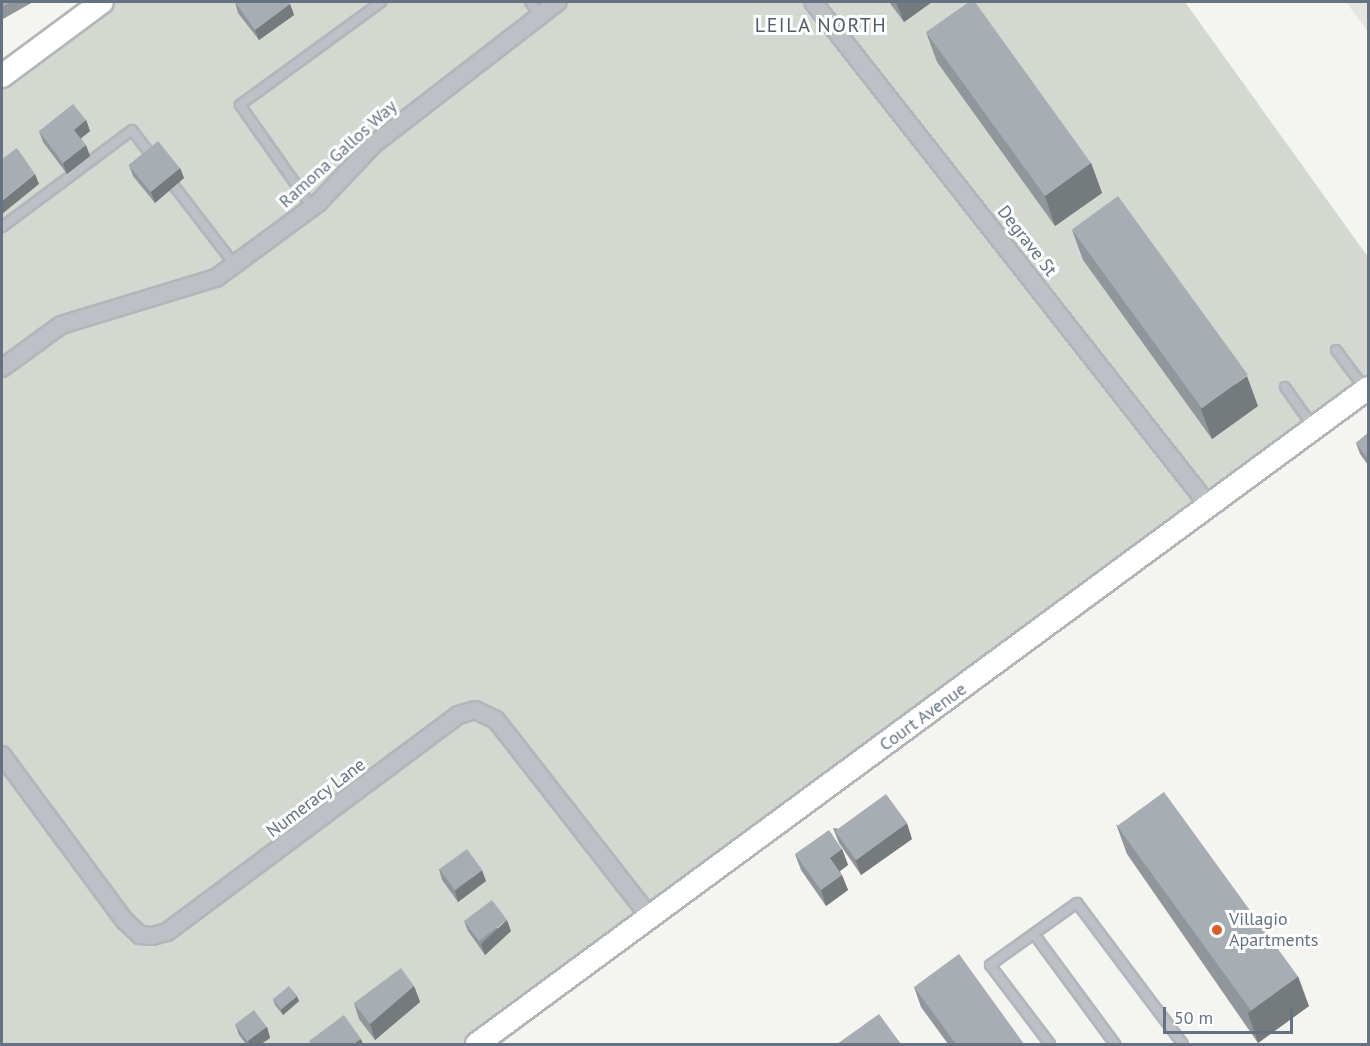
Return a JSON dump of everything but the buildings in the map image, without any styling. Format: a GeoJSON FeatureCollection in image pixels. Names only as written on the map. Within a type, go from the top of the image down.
{"type":"FeatureCollection","features":[{"type":"Feature","properties":{"kind":"street"},"geometry":{"type":"LineString","coordinates":[[2,76],[102,2]]}},
{"type":"Feature","properties":{"kind":"street","name":"Ramona Gallos Way"},"geometry":{"type":"LineString","coordinates":[[2,368],[61,325],[201,284],[234,264],[312,207],[374,144],[535,8],[558,2]]}},
{"type":"Feature","properties":{"kind":"street","name":"Degrave St"},"geometry":{"type":"LineString","coordinates":[[813,2],[1209,506]]}},
{"type":"Feature","properties":{"kind":"street","name":"Court Avenue"},"geometry":{"type":"LineString","coordinates":[[477,1044],[1367,389]]}},
{"type":"Feature","properties":{"kind":"street","name":"Numeracy Lane"},"geometry":{"type":"LineString","coordinates":[[2,755],[125,921],[140,935],[152,936],[167,933],[458,716],[476,710],[496,720],[650,917]]}},
{"type":"Feature","properties":{"kind":"lane"},"geometry":{"type":"LineString","coordinates":[[312,207],[240,105],[381,2]]}},
{"type":"Feature","properties":{"kind":"lane"},"geometry":{"type":"LineString","coordinates":[[2,227],[132,130],[234,264]]}},
{"type":"Feature","properties":{"kind":"lane"},"geometry":{"type":"LineString","coordinates":[[1336,350],[1367,389]]}},
{"type":"Feature","properties":{"kind":"lane"},"geometry":{"type":"LineString","coordinates":[[1285,387],[1314,428]]}},
{"type":"Feature","properties":{"kind":"lane"},"geometry":{"type":"LineString","coordinates":[[1050,1044],[990,965],[1077,903],[1183,1044]]}},
{"type":"Feature","properties":{"kind":"lane"},"geometry":{"type":"LineString","coordinates":[[1034,934],[1115,1044]]}},
{"type":"Feature","properties":{"kind":"shaded area"},"geometry":{"type":"Polygon","coordinates":[[[102,2],[1185,2],[1368,257],[1368,390],[501,1044],[2,1044],[2,76],[102,2]]]}},
{"type":"Feature","properties":{"kind":"shaded area"},"geometry":{"type":"Polygon","coordinates":[[[1346,2],[1368,2],[1368,32],[1346,2]]]}},
{"type":"Feature","properties":{"kind":"place","name":"Villagio Apartments"},"geometry":{"type":"Point","coordinates":[1217,930]}},
{"type":"Feature","properties":{"kind":"district","name":"LEILA NORTH"},"geometry":{"type":"Point","coordinates":[821,25]}}]}
